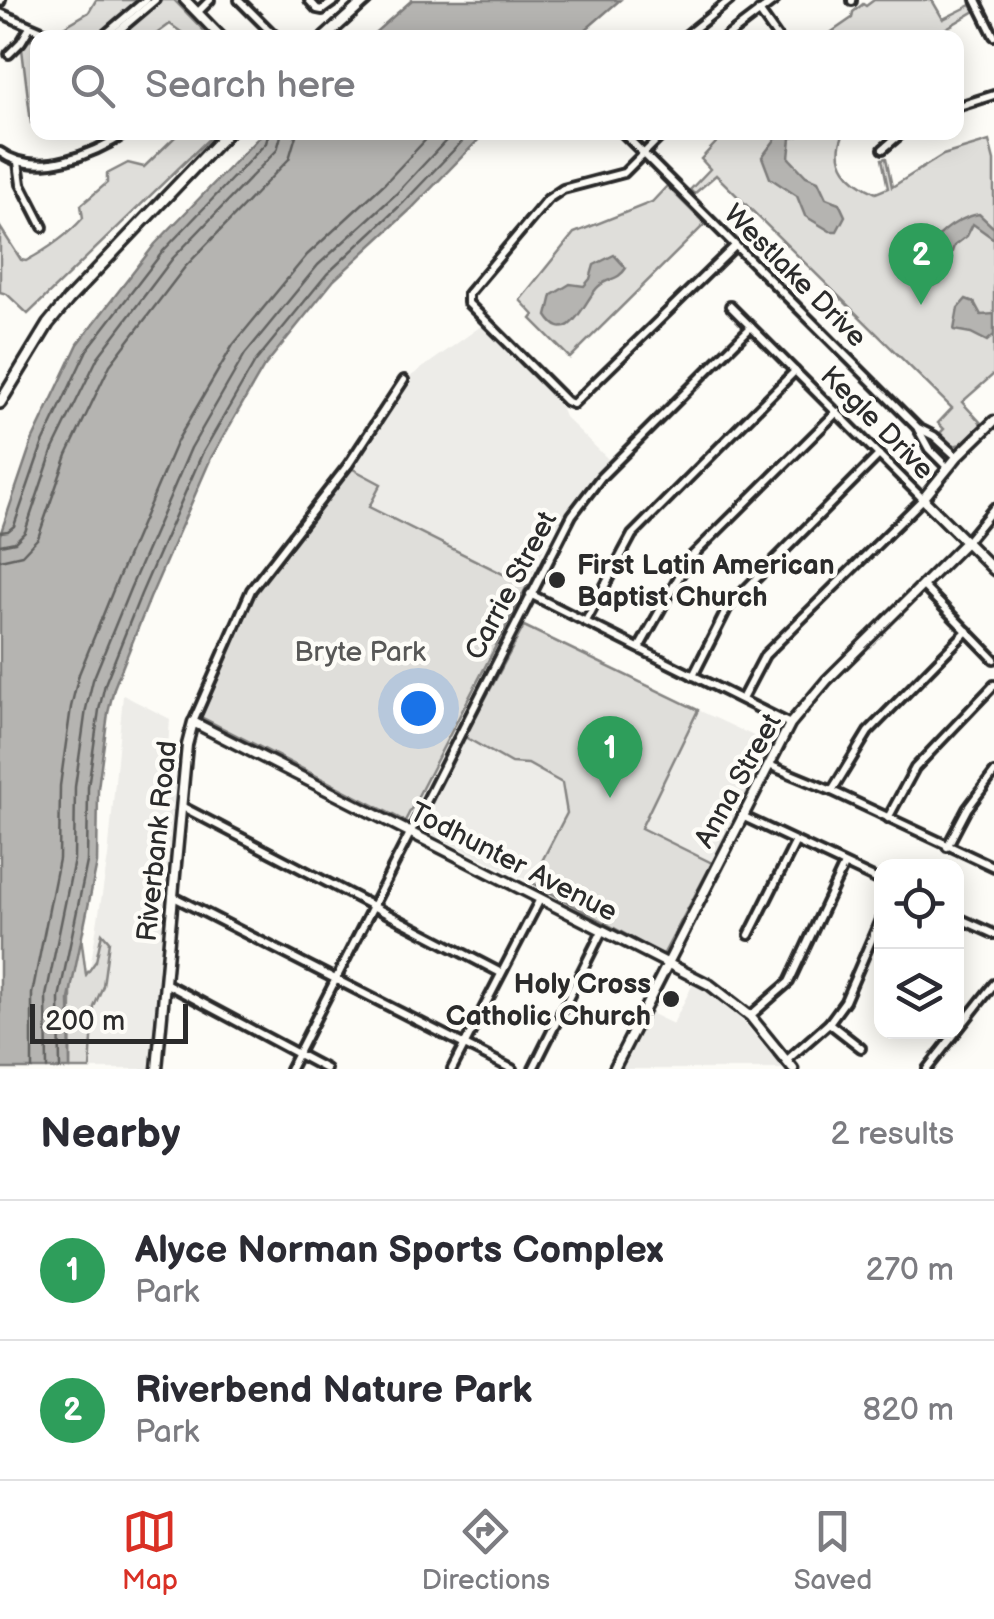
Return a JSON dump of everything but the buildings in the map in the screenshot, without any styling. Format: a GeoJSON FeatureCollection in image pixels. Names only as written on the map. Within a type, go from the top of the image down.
{"type":"FeatureCollection","features":[{"type":"Feature","properties":{"kind":"main road"},"geometry":{"type":"LineString","coordinates":[[333,30],[366,0]]}},
{"type":"Feature","properties":{"kind":"main road"},"geometry":{"type":"LineString","coordinates":[[0,403],[48,324],[68,300],[220,140]]}},
{"type":"Feature","properties":{"kind":"street"},"geometry":{"type":"LineString","coordinates":[[110,30],[146,0]]}},
{"type":"Feature","properties":{"kind":"street"},"geometry":{"type":"LineString","coordinates":[[119,30],[155,0]]}},
{"type":"Feature","properties":{"kind":"street"},"geometry":{"type":"LineString","coordinates":[[185,0],[215,30]]}},
{"type":"Feature","properties":{"kind":"street"},"geometry":{"type":"LineString","coordinates":[[198,12],[210,0]]}},
{"type":"Feature","properties":{"kind":"street"},"geometry":{"type":"LineString","coordinates":[[239,0],[269,30]]}},
{"type":"Feature","properties":{"kind":"street"},"geometry":{"type":"LineString","coordinates":[[309,0],[322,10],[336,0]]}},
{"type":"Feature","properties":{"kind":"street"},"geometry":{"type":"LineString","coordinates":[[693,30],[730,0]]}},
{"type":"Feature","properties":{"kind":"street"},"geometry":{"type":"LineString","coordinates":[[736,30],[775,0]]}},
{"type":"Feature","properties":{"kind":"street"},"geometry":{"type":"LineString","coordinates":[[976,0],[994,36]]}},
{"type":"Feature","properties":{"kind":"street"},"geometry":{"type":"LineString","coordinates":[[760,11],[773,30]]}},
{"type":"Feature","properties":{"kind":"street"},"geometry":{"type":"LineString","coordinates":[[0,13],[38,30]]}},
{"type":"Feature","properties":{"kind":"street"},"geometry":{"type":"LineString","coordinates":[[10,54],[30,27]]}},
{"type":"Feature","properties":{"kind":"street"},"geometry":{"type":"LineString","coordinates":[[964,104],[994,95]]}},
{"type":"Feature","properties":{"kind":"street"},"geometry":{"type":"LineString","coordinates":[[0,152],[18,162],[66,160],[95,151],[110,140]]}},
{"type":"Feature","properties":{"kind":"street","name":"Westlake Drive"},"geometry":{"type":"LineString","coordinates":[[630,140],[918,428],[957,457]]}},
{"type":"Feature","properties":{"kind":"street"},"geometry":{"type":"LineString","coordinates":[[657,140],[624,173],[563,189],[548,198],[468,294],[468,303],[573,404],[735,246]]}},
{"type":"Feature","properties":{"kind":"street"},"geometry":{"type":"LineString","coordinates":[[882,149],[893,140]]}},
{"type":"Feature","properties":{"kind":"street"},"geometry":{"type":"LineString","coordinates":[[18,162],[21,184],[44,227]]}},
{"type":"Feature","properties":{"kind":"street","name":"Kegle Drive"},"geometry":{"type":"LineString","coordinates":[[730,306],[994,570]]}},
{"type":"Feature","properties":{"kind":"street","name":"Carrie Street"},"geometry":{"type":"LineString","coordinates":[[290,1069],[564,529],[593,486],[751,327]]}},
{"type":"Feature","properties":{"kind":"street"},"geometry":{"type":"LineString","coordinates":[[586,621],[632,535],[794,371]]}},
{"type":"Feature","properties":{"kind":"street","name":"Riverbank Road"},"geometry":{"type":"LineString","coordinates":[[157,1069],[171,896],[192,722],[251,590],[348,465],[404,380]]}},
{"type":"Feature","properties":{"kind":"street"},"geometry":{"type":"LineString","coordinates":[[639,648],[690,559],[837,412]]}},
{"type":"Feature","properties":{"kind":"street"},"geometry":{"type":"LineString","coordinates":[[742,699],[765,655],[923,498],[994,421]]}},
{"type":"Feature","properties":{"kind":"street","name":"Westlake Drive"},"geometry":{"type":"LineString","coordinates":[[918,428],[929,449],[948,468]]}},
{"type":"Feature","properties":{"kind":"street"},"geometry":{"type":"LineString","coordinates":[[929,449],[938,440]]}},
{"type":"Feature","properties":{"kind":"street"},"geometry":{"type":"LineString","coordinates":[[693,676],[728,607],[879,455]]}},
{"type":"Feature","properties":{"kind":"street","name":"Anna Street"},"geometry":{"type":"LineString","coordinates":[[614,1069],[790,724],[827,680],[966,542],[994,508]]}},
{"type":"Feature","properties":{"kind":"street"},"geometry":{"type":"LineString","coordinates":[[922,585],[994,658]]}},
{"type":"Feature","properties":{"kind":"street"},"geometry":{"type":"LineString","coordinates":[[530,594],[790,724]]}},
{"type":"Feature","properties":{"kind":"street"},"geometry":{"type":"LineString","coordinates":[[832,791],[868,732],[967,631]]}},
{"type":"Feature","properties":{"kind":"street"},"geometry":{"type":"LineString","coordinates":[[888,818],[916,768],[994,685]]}},
{"type":"Feature","properties":{"kind":"street","name":"Todhunter Avenue"},"geometry":{"type":"LineString","coordinates":[[192,722],[727,996],[750,1016],[793,1069]]}},
{"type":"Feature","properties":{"kind":"street"},"geometry":{"type":"LineString","coordinates":[[768,765],[994,866]]}},
{"type":"Feature","properties":{"kind":"street"},"geometry":{"type":"LineString","coordinates":[[946,847],[976,795],[994,773]]}},
{"type":"Feature","properties":{"kind":"street"},"geometry":{"type":"LineString","coordinates":[[182,806],[501,973]]}},
{"type":"Feature","properties":{"kind":"street"},"geometry":{"type":"LineString","coordinates":[[742,816],[874,878]]}},
{"type":"Feature","properties":{"kind":"street"},"geometry":{"type":"LineString","coordinates":[[749,935],[796,843]]}},
{"type":"Feature","properties":{"kind":"street"},"geometry":{"type":"LineString","coordinates":[[750,1016],[789,982],[844,865]]}},
{"type":"Feature","properties":{"kind":"street"},"geometry":{"type":"LineString","coordinates":[[171,896],[512,1069]]}},
{"type":"Feature","properties":{"kind":"street"},"geometry":{"type":"LineString","coordinates":[[452,1069],[539,901]]}},
{"type":"Feature","properties":{"kind":"street"},"geometry":{"type":"LineString","coordinates":[[964,920],[994,934]]}},
{"type":"Feature","properties":{"kind":"street"},"geometry":{"type":"LineString","coordinates":[[533,1069],[602,932]]}},
{"type":"Feature","properties":{"kind":"street"},"geometry":{"type":"LineString","coordinates":[[786,1061],[829,1023],[845,1001],[874,934]]}},
{"type":"Feature","properties":{"kind":"street"},"geometry":{"type":"LineString","coordinates":[[165,983],[326,1069]]}},
{"type":"Feature","properties":{"kind":"street"},"geometry":{"type":"LineString","coordinates":[[927,1069],[994,984]]}},
{"type":"Feature","properties":{"kind":"street"},"geometry":{"type":"LineString","coordinates":[[829,1023],[861,1048]]}},
{"type":"Feature","properties":{"kind":"shaded area"},"geometry":{"type":"Polygon","coordinates":[[[484,324],[561,407],[565,417],[608,459],[548,539],[527,586],[369,506],[381,484],[351,468],[407,379],[484,324]]]}},
{"type":"Feature","properties":{"kind":"shaded area"},"geometry":{"type":"Polygon","coordinates":[[[123,695],[170,719],[166,778],[175,779],[155,1005],[155,1052],[153,1069],[88,1069],[84,1006],[108,857],[123,695]]]}},
{"type":"Feature","properties":{"kind":"shaded area"},"geometry":{"type":"Polygon","coordinates":[[[698,710],[773,745],[712,863],[641,828],[698,710]]]}},
{"type":"Feature","properties":{"kind":"shaded area"},"geometry":{"type":"Polygon","coordinates":[[[465,737],[511,763],[528,764],[562,783],[567,813],[531,882],[420,829],[465,737]]]}},
{"type":"Feature","properties":{"kind":"shaded area"},"geometry":{"type":"Polygon","coordinates":[[[693,984],[723,998],[784,1069],[622,1069],[650,1013],[673,1024],[693,984]]]}},
{"type":"Feature","properties":{"kind":"green space"},"geometry":{"type":"Polygon","coordinates":[[[96,0],[141,0],[104,30],[62,30],[89,12],[96,0]]]}},
{"type":"Feature","properties":{"kind":"green space"},"geometry":{"type":"Polygon","coordinates":[[[157,0],[174,0],[203,30],[178,30],[170,24],[162,30],[122,30],[157,0]]]}},
{"type":"Feature","properties":{"kind":"green space"},"geometry":{"type":"Polygon","coordinates":[[[874,0],[932,0],[943,19],[971,5],[975,11],[946,30],[835,30],[863,4],[874,0]]]}},
{"type":"Feature","properties":{"kind":"green space"},"geometry":{"type":"Polygon","coordinates":[[[30,40],[30,115],[22,49],[30,40]]]}},
{"type":"Feature","properties":{"kind":"green space"},"geometry":{"type":"Polygon","coordinates":[[[172,140],[208,140],[28,314],[0,292],[0,227],[21,260],[26,261],[57,242],[83,218],[81,205],[107,183],[107,174],[128,163],[144,167],[172,140]]]}},
{"type":"Feature","properties":{"kind":"green space"},"geometry":{"type":"Polygon","coordinates":[[[719,140],[841,140],[845,170],[876,193],[888,188],[882,159],[886,158],[892,187],[943,155],[989,141],[994,161],[994,374],[962,402],[982,424],[961,444],[953,446],[940,433],[944,429],[938,423],[952,408],[716,175],[694,194],[690,190],[710,169],[701,159],[719,140]]]}},
{"type":"Feature","properties":{"kind":"green space"},"geometry":{"type":"Polygon","coordinates":[[[667,186],[705,224],[570,358],[531,319],[534,315],[520,300],[574,233],[652,202],[667,186]]]}},
{"type":"Feature","properties":{"kind":"green space","name":"Bryte Park"},"geometry":{"type":"Polygon","coordinates":[[[351,468],[381,484],[369,507],[527,586],[405,821],[201,717],[257,589],[351,468]]]}},
{"type":"Feature","properties":{"kind":"green space"},"geometry":{"type":"Polygon","coordinates":[[[524,626],[698,710],[641,828],[712,863],[663,955],[531,882],[567,813],[562,783],[528,764],[511,763],[465,737],[524,626]]]}},
{"type":"Feature","properties":{"kind":"green space"},"geometry":{"type":"Polygon","coordinates":[[[72,931],[81,936],[86,975],[96,961],[102,933],[109,941],[103,986],[94,1007],[90,1069],[70,1069],[72,931]]]}},
{"type":"Feature","properties":{"kind":"water"},"geometry":{"type":"Polygon","coordinates":[[[412,0],[620,0],[585,30],[378,30],[412,0]]]}},
{"type":"Feature","properties":{"kind":"water"},"geometry":{"type":"Polygon","coordinates":[[[256,140],[478,140],[334,280],[263,368],[211,458],[150,598],[108,713],[98,788],[97,863],[69,999],[70,1069],[0,1069],[0,535],[32,441],[78,344],[155,244],[256,140]]]}},
{"type":"Feature","properties":{"kind":"water"},"geometry":{"type":"Polygon","coordinates":[[[775,140],[791,140],[789,158],[806,176],[818,181],[826,198],[839,203],[845,216],[837,231],[805,216],[797,196],[770,178],[762,157],[775,140]]]}},
{"type":"Feature","properties":{"kind":"water"},"geometry":{"type":"Polygon","coordinates":[[[979,214],[994,228],[994,239],[973,224],[967,236],[954,246],[941,282],[932,286],[925,283],[925,259],[937,238],[957,222],[979,214]]]}},
{"type":"Feature","properties":{"kind":"water"},"geometry":{"type":"Polygon","coordinates":[[[614,255],[626,268],[623,272],[599,286],[570,325],[555,325],[547,316],[552,295],[570,284],[584,286],[594,265],[614,255]]]}},
{"type":"Feature","properties":{"kind":"water"},"geometry":{"type":"Polygon","coordinates":[[[966,299],[974,302],[981,315],[994,314],[994,335],[987,341],[954,330],[958,308],[966,299]]]}},
{"type":"Feature","properties":{"kind":"place","name":"Riverbend Nature Park"},"geometry":{"type":"Point","coordinates":[921,305]}},
{"type":"Feature","properties":{"kind":"place","name":"First Latin American Baptist Church"},"geometry":{"type":"Point","coordinates":[557,580]}},
{"type":"Feature","properties":{"kind":"place","name":"Alyce Norman Sports Complex"},"geometry":{"type":"Point","coordinates":[610,798]}},
{"type":"Feature","properties":{"kind":"place","name":"Holy Cross Catholic Church"},"geometry":{"type":"Point","coordinates":[671,999]}}]}
